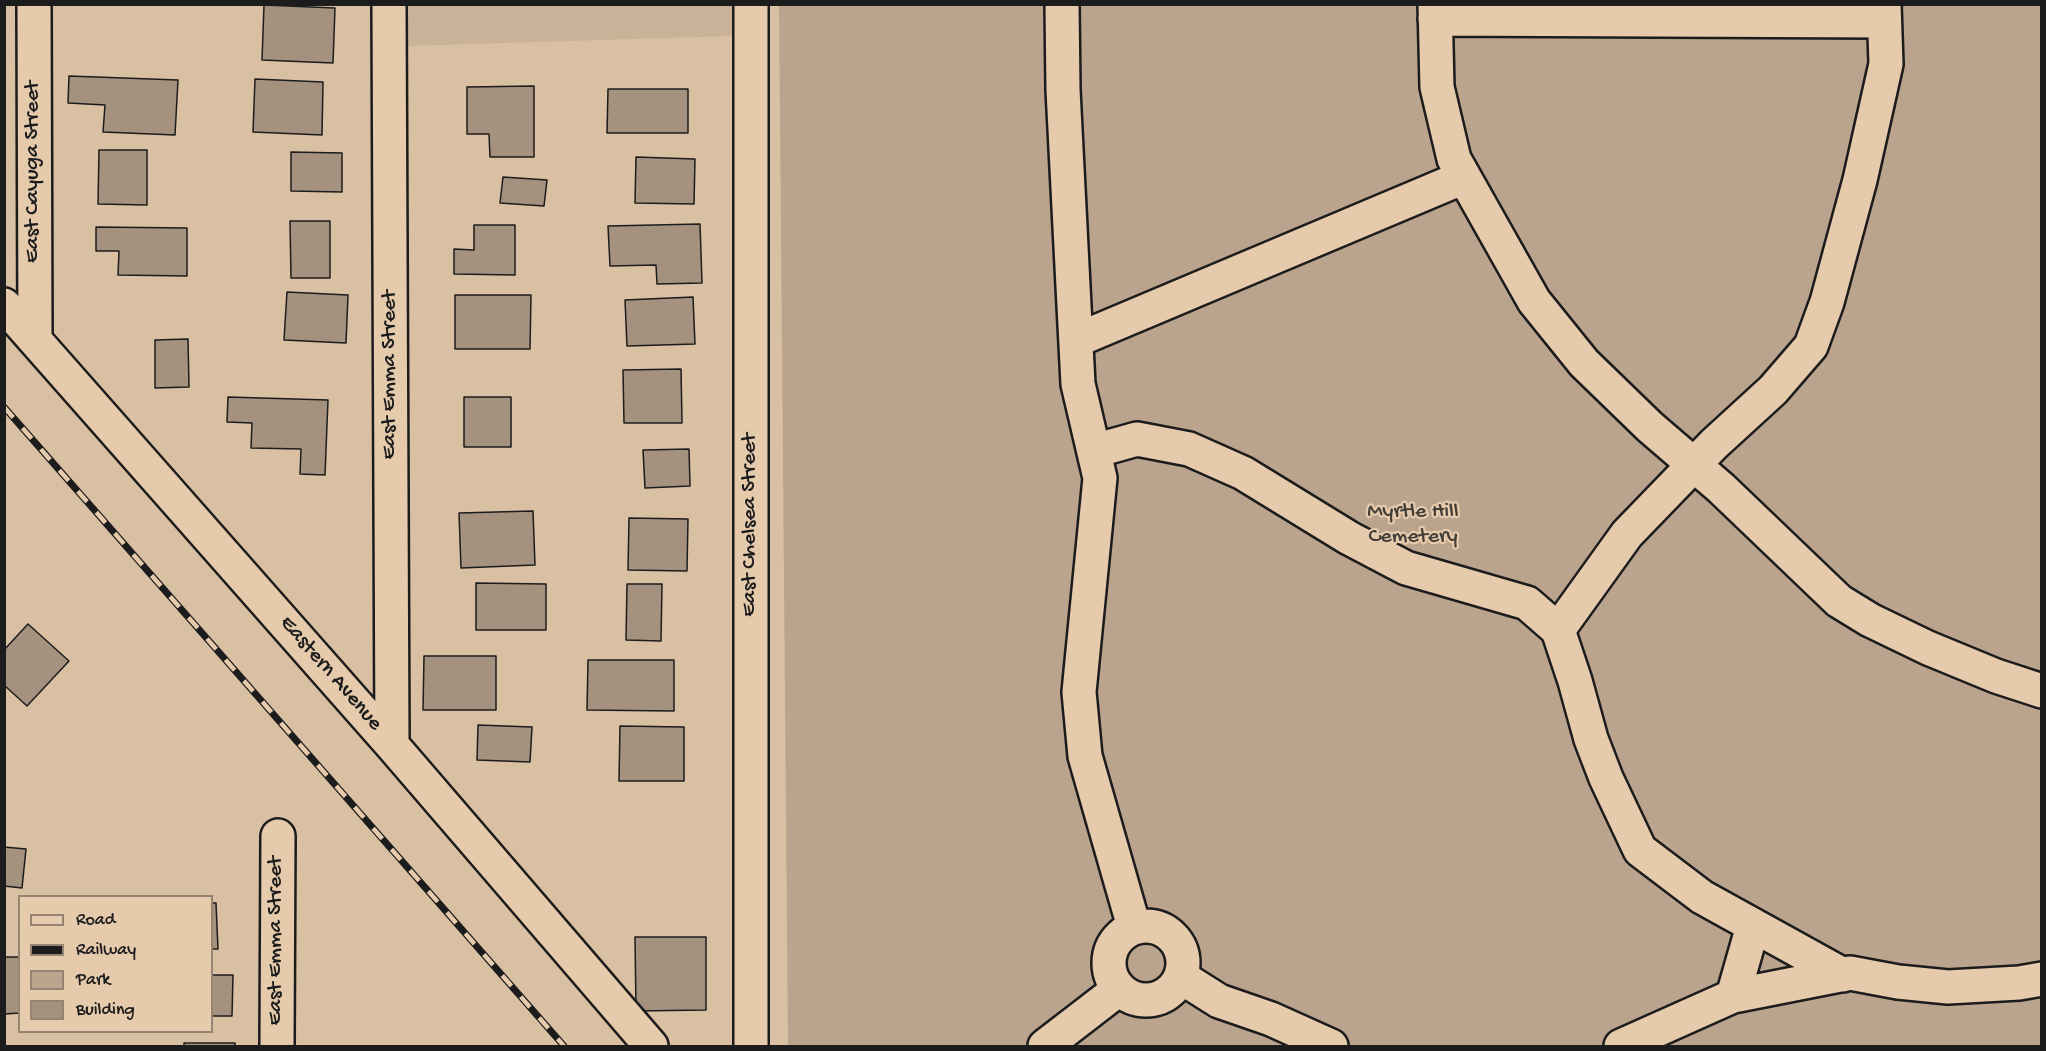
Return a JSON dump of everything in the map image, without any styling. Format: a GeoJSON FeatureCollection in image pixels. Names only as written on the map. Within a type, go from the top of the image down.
{"type":"FeatureCollection","features":[{"type":"Feature","properties":{"kind":"street","name":"East Cayuga Street"},"geometry":{"type":"LineString","coordinates":[[34,4],[34,339]]}},
{"type":"Feature","properties":{"kind":"street","name":"East Emma Street"},"geometry":{"type":"LineString","coordinates":[[389,4],[392,745]]}},
{"type":"Feature","properties":{"kind":"street","name":"East Chelsea Street"},"geometry":{"type":"LineString","coordinates":[[751,4],[751,1047]]}},
{"type":"Feature","properties":{"kind":"street"},"geometry":{"type":"LineString","coordinates":[[1062,4],[1063,90],[1078,384],[1100,478],[1079,692],[1085,756],[1134,927]]}},
{"type":"Feature","properties":{"kind":"street"},"geometry":{"type":"LineString","coordinates":[[1558,630],[1627,534],[1694,465],[1773,390],[1811,346],[1827,302],[1876,111],[1886,64],[1884,13],[1435,12],[1437,87],[1454,159],[1534,302],[1584,363],[1650,427],[1694,465],[1721,488],[1839,601],[1870,620],[1928,648],[1996,676],[2042,691]]}},
{"type":"Feature","properties":{"kind":"street"},"geometry":{"type":"LineString","coordinates":[[1077,339],[1464,177]]}},
{"type":"Feature","properties":{"kind":"street","name":"Eastern Avenue"},"geometry":{"type":"LineString","coordinates":[[4,305],[392,745],[651,1047]]}},
{"type":"Feature","properties":{"kind":"street"},"geometry":{"type":"LineString","coordinates":[[1094,451],[1137,439],[1189,449],[1242,473],[1349,538],[1406,568],[1527,603],[1558,630],[1591,740],[1640,850],[1702,897],[1843,975]]}},
{"type":"Feature","properties":{"kind":"street","name":"East Emma Street"},"geometry":{"type":"LineString","coordinates":[[277,1047],[278,836]]}},
{"type":"Feature","properties":{"kind":"street"},"geometry":{"type":"LineString","coordinates":[[1146,925],[1158,927],[1177,941],[1184,965],[1181,977],[1165,996],[1153,1000],[1141,1000],[1129,996],[1119,989],[1112,978],[1109,966],[1110,954],[1119,938],[1134,927],[1146,925]]}},
{"type":"Feature","properties":{"kind":"street"},"geometry":{"type":"LineString","coordinates":[[1733,996],[1753,926]]}},
{"type":"Feature","properties":{"kind":"street"},"geometry":{"type":"LineString","coordinates":[[1621,1047],[1733,996],[1850,973],[1898,982],[1948,987],[2019,983],[2042,979]]}},
{"type":"Feature","properties":{"kind":"street"},"geometry":{"type":"LineString","coordinates":[[1181,977],[1219,1001],[1271,1019],[1331,1047]]}},
{"type":"Feature","properties":{"kind":"street"},"geometry":{"type":"LineString","coordinates":[[1045,1047],[1119,989]]}},
{"type":"Feature","properties":{"kind":"shaded area"},"geometry":{"type":"Polygon","coordinates":[[[408,5],[733,5],[733,36],[408,46],[408,5]]]}},
{"type":"Feature","properties":{"kind":"green space","name":"Myrtle Hill Cemetery"},"geometry":{"type":"Polygon","coordinates":[[[779,5],[2041,5],[2041,1046],[788,1046],[779,5]]]}},
{"type":"Feature","properties":{"kind":"building"},"geometry":{"type":"Polygon","coordinates":[[[264,5],[335,8],[333,63],[262,60],[264,5]]]}},
{"type":"Feature","properties":{"kind":"building"},"geometry":{"type":"Polygon","coordinates":[[[69,76],[178,80],[175,135],[103,132],[105,105],[68,103],[69,76]]]}},
{"type":"Feature","properties":{"kind":"building"},"geometry":{"type":"Polygon","coordinates":[[[255,79],[323,82],[322,135],[253,132],[255,79]]]}},
{"type":"Feature","properties":{"kind":"building"},"geometry":{"type":"Polygon","coordinates":[[[534,86],[534,157],[490,157],[489,134],[467,134],[467,87],[534,86]]]}},
{"type":"Feature","properties":{"kind":"building"},"geometry":{"type":"Polygon","coordinates":[[[608,89],[688,89],[688,133],[607,133],[608,89]]]}},
{"type":"Feature","properties":{"kind":"building"},"geometry":{"type":"Polygon","coordinates":[[[99,150],[147,150],[147,205],[98,204],[99,150]]]}},
{"type":"Feature","properties":{"kind":"building"},"geometry":{"type":"Polygon","coordinates":[[[291,152],[342,153],[342,192],[291,191],[291,152]]]}},
{"type":"Feature","properties":{"kind":"building"},"geometry":{"type":"Polygon","coordinates":[[[636,157],[695,159],[694,204],[635,203],[636,157]]]}},
{"type":"Feature","properties":{"kind":"building"},"geometry":{"type":"Polygon","coordinates":[[[503,177],[547,180],[544,206],[500,203],[503,177]]]}},
{"type":"Feature","properties":{"kind":"building"},"geometry":{"type":"Polygon","coordinates":[[[290,221],[330,221],[330,278],[291,278],[290,221]]]}},
{"type":"Feature","properties":{"kind":"building"},"geometry":{"type":"Polygon","coordinates":[[[700,224],[702,283],[657,284],[656,265],[610,266],[608,226],[700,224]]]}},
{"type":"Feature","properties":{"kind":"building"},"geometry":{"type":"Polygon","coordinates":[[[474,225],[515,225],[515,275],[454,274],[454,249],[474,250],[474,225]]]}},
{"type":"Feature","properties":{"kind":"building"},"geometry":{"type":"Polygon","coordinates":[[[96,227],[187,228],[187,276],[118,275],[119,251],[96,251],[96,227]]]}},
{"type":"Feature","properties":{"kind":"building"},"geometry":{"type":"Polygon","coordinates":[[[287,292],[348,295],[346,343],[284,340],[287,292]]]}},
{"type":"Feature","properties":{"kind":"building"},"geometry":{"type":"Polygon","coordinates":[[[455,295],[531,295],[530,349],[455,349],[455,295]]]}},
{"type":"Feature","properties":{"kind":"building"},"geometry":{"type":"Polygon","coordinates":[[[693,297],[695,344],[627,346],[625,300],[693,297]]]}},
{"type":"Feature","properties":{"kind":"building"},"geometry":{"type":"Polygon","coordinates":[[[188,339],[189,387],[155,388],[155,340],[188,339]]]}},
{"type":"Feature","properties":{"kind":"building"},"geometry":{"type":"Polygon","coordinates":[[[681,369],[682,423],[624,423],[623,370],[681,369]]]}},
{"type":"Feature","properties":{"kind":"building"},"geometry":{"type":"Polygon","coordinates":[[[228,397],[328,400],[325,475],[300,474],[301,449],[251,448],[252,423],[227,422],[228,397]]]}},
{"type":"Feature","properties":{"kind":"building"},"geometry":{"type":"Polygon","coordinates":[[[464,397],[511,397],[511,447],[464,447],[464,397]]]}},
{"type":"Feature","properties":{"kind":"building"},"geometry":{"type":"Polygon","coordinates":[[[689,449],[690,486],[645,488],[643,450],[689,449]]]}},
{"type":"Feature","properties":{"kind":"building"},"geometry":{"type":"Polygon","coordinates":[[[533,511],[535,565],[461,568],[459,513],[533,511]]]}},
{"type":"Feature","properties":{"kind":"building"},"geometry":{"type":"Polygon","coordinates":[[[629,518],[688,519],[687,571],[628,570],[629,518]]]}},
{"type":"Feature","properties":{"kind":"building"},"geometry":{"type":"Polygon","coordinates":[[[476,583],[546,584],[546,630],[476,630],[476,583]]]}},
{"type":"Feature","properties":{"kind":"building"},"geometry":{"type":"Polygon","coordinates":[[[627,584],[662,584],[661,641],[626,640],[627,584]]]}},
{"type":"Feature","properties":{"kind":"building"},"geometry":{"type":"Polygon","coordinates":[[[28,624],[69,661],[27,706],[4,685],[4,650],[28,624]]]}},
{"type":"Feature","properties":{"kind":"building"},"geometry":{"type":"Polygon","coordinates":[[[424,656],[496,656],[496,710],[423,710],[424,656]]]}},
{"type":"Feature","properties":{"kind":"building"},"geometry":{"type":"Polygon","coordinates":[[[588,660],[674,660],[674,711],[587,710],[588,660]]]}},
{"type":"Feature","properties":{"kind":"building"},"geometry":{"type":"Polygon","coordinates":[[[478,725],[532,727],[530,762],[477,760],[478,725]]]}},
{"type":"Feature","properties":{"kind":"building"},"geometry":{"type":"Polygon","coordinates":[[[620,726],[684,727],[684,781],[619,781],[620,726]]]}},
{"type":"Feature","properties":{"kind":"building"},"geometry":{"type":"Polygon","coordinates":[[[4,847],[26,849],[22,888],[4,886],[4,847]]]}},
{"type":"Feature","properties":{"kind":"building"},"geometry":{"type":"Polygon","coordinates":[[[213,903],[216,903],[218,949],[213,949],[213,903]]]}},
{"type":"Feature","properties":{"kind":"building"},"geometry":{"type":"Polygon","coordinates":[[[635,937],[706,937],[706,1010],[636,1011],[635,937]]]}},
{"type":"Feature","properties":{"kind":"building"},"geometry":{"type":"Polygon","coordinates":[[[4,957],[18,957],[18,1013],[4,1014],[4,957]]]}},
{"type":"Feature","properties":{"kind":"building"},"geometry":{"type":"Polygon","coordinates":[[[213,975],[233,975],[232,1016],[213,1016],[213,975]]]}},
{"type":"Feature","properties":{"kind":"building"},"geometry":{"type":"Polygon","coordinates":[[[184,1043],[235,1043],[235,1046],[184,1046],[184,1043]]]}},
{"type":"Feature","properties":{"kind":"railway"},"geometry":{"type":"LineString","coordinates":[[4,407],[564,1046]]}}]}
